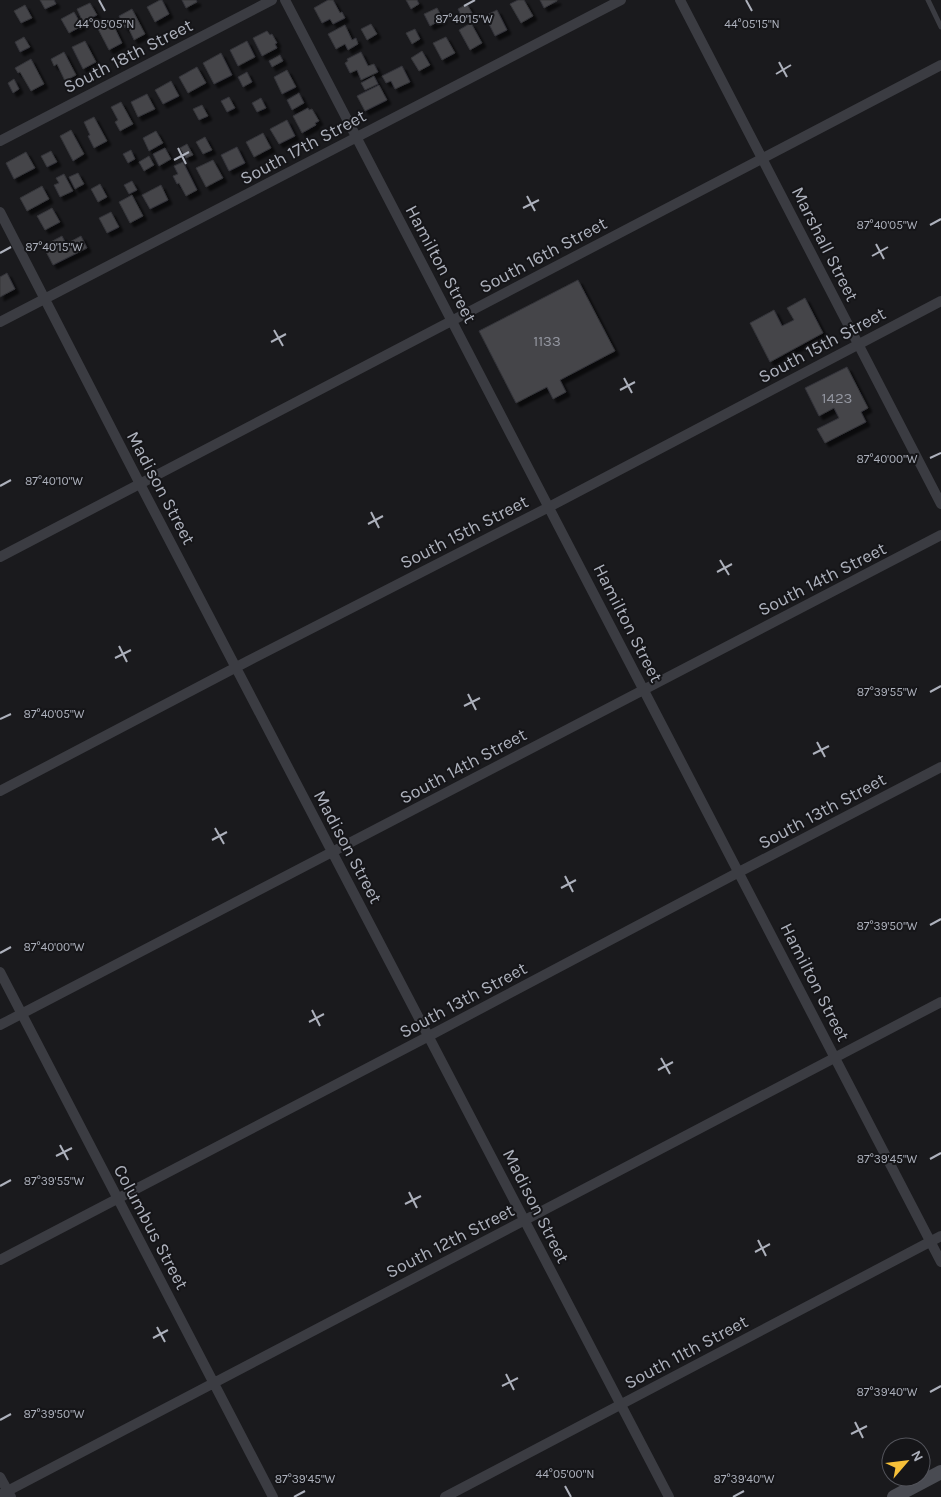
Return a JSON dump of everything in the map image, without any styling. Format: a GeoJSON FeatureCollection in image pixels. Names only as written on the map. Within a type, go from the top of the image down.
{"type":"FeatureCollection","features":[{"type":"Feature","properties":{"kind":"street","name":"South 18th Street"},"geometry":{"type":"LineString","coordinates":[[0,141],[272,0]]}},
{"type":"Feature","properties":{"kind":"street","name":"Hamilton Street"},"geometry":{"type":"LineString","coordinates":[[285,0],[941,1262]]}},
{"type":"Feature","properties":{"kind":"street","name":"South 17th Street"},"geometry":{"type":"LineString","coordinates":[[0,322],[621,0]]}},
{"type":"Feature","properties":{"kind":"street","name":"Marshall Street"},"geometry":{"type":"LineString","coordinates":[[680,0],[941,504]]}},
{"type":"Feature","properties":{"kind":"street","name":"South 16th Street"},"geometry":{"type":"LineString","coordinates":[[0,557],[941,65]]}},
{"type":"Feature","properties":{"kind":"street","name":"Madison Street"},"geometry":{"type":"LineString","coordinates":[[0,212],[44,300],[669,1497]]}},
{"type":"Feature","properties":{"kind":"street","name":"South 15th Street"},"geometry":{"type":"LineString","coordinates":[[0,791],[236,667],[550,507],[941,301]]}},
{"type":"Feature","properties":{"kind":"street","name":"South 14th Street"},"geometry":{"type":"LineString","coordinates":[[0,1025],[941,535]]}},
{"type":"Feature","properties":{"kind":"street","name":"South 13th Street"},"geometry":{"type":"LineString","coordinates":[[0,1260],[941,767]]}},
{"type":"Feature","properties":{"kind":"street","name":"Columbus Street"},"geometry":{"type":"LineString","coordinates":[[0,972],[274,1497]]}},
{"type":"Feature","properties":{"kind":"street","name":"South 12th Street"},"geometry":{"type":"LineString","coordinates":[[6,1494],[214,1382],[941,1002]]}},
{"type":"Feature","properties":{"kind":"street","name":"South 11th Street"},"geometry":{"type":"LineString","coordinates":[[445,1497],[941,1236]]}},
{"type":"Feature","properties":{"kind":"street"},"geometry":{"type":"LineString","coordinates":[[894,1497],[941,1472]]}},
{"type":"Feature","properties":{"kind":"street"},"geometry":{"type":"LineString","coordinates":[[0,1477],[6,1494]]}},
{"type":"Feature","properties":{"kind":"lane"},"geometry":{"type":"LineString","coordinates":[[928,0],[941,27]]}},
{"type":"Feature","properties":{"kind":"building"},"geometry":{"type":"Polygon","coordinates":[[[40,0],[54,0],[56,4],[45,9],[40,0]]]}},
{"type":"Feature","properties":{"kind":"building"},"geometry":{"type":"Polygon","coordinates":[[[162,0],[169,14],[155,22],[147,7],[162,0]]]}},
{"type":"Feature","properties":{"kind":"building"},"geometry":{"type":"Polygon","coordinates":[[[182,0],[196,0],[197,2],[186,8],[182,0]]]}},
{"type":"Feature","properties":{"kind":"building"},"geometry":{"type":"Polygon","coordinates":[[[328,0],[333,0],[345,18],[333,24],[330,19],[322,23],[314,8],[328,0]]]}},
{"type":"Feature","properties":{"kind":"building"},"geometry":{"type":"Polygon","coordinates":[[[406,0],[417,0],[419,4],[411,9],[406,0]]]}},
{"type":"Feature","properties":{"kind":"building"},"geometry":{"type":"Polygon","coordinates":[[[518,0],[524,0],[533,16],[521,23],[510,4],[518,0]]]}},
{"type":"Feature","properties":{"kind":"building"},"geometry":{"type":"Polygon","coordinates":[[[540,0],[557,0],[557,1],[544,8],[540,0]]]}},
{"type":"Feature","properties":{"kind":"building"},"geometry":{"type":"Polygon","coordinates":[[[90,3],[97,15],[83,22],[77,9],[90,3]]]}},
{"type":"Feature","properties":{"kind":"building"},"geometry":{"type":"Polygon","coordinates":[[[467,4],[472,13],[463,19],[458,9],[467,4]]]}},
{"type":"Feature","properties":{"kind":"building"},"geometry":{"type":"Polygon","coordinates":[[[25,5],[32,18],[21,23],[14,11],[25,5]]]}},
{"type":"Feature","properties":{"kind":"building"},"geometry":{"type":"Polygon","coordinates":[[[437,8],[443,19],[430,26],[424,14],[437,8]]]}},
{"type":"Feature","properties":{"kind":"building"},"geometry":{"type":"Polygon","coordinates":[[[132,9],[145,34],[134,40],[128,27],[125,28],[119,16],[132,9]]]}},
{"type":"Feature","properties":{"kind":"building"},"geometry":{"type":"Polygon","coordinates":[[[497,10],[507,30],[495,36],[485,16],[497,10]]]}},
{"type":"Feature","properties":{"kind":"building"},"geometry":{"type":"Polygon","coordinates":[[[74,12],[82,26],[69,33],[61,19],[74,12]]]}},
{"type":"Feature","properties":{"kind":"building"},"geometry":{"type":"Polygon","coordinates":[[[111,20],[122,43],[109,50],[97,27],[111,20]]]}},
{"type":"Feature","properties":{"kind":"building"},"geometry":{"type":"Polygon","coordinates":[[[471,23],[482,43],[470,50],[459,30],[471,23]]]}},
{"type":"Feature","properties":{"kind":"building"},"geometry":{"type":"Polygon","coordinates":[[[371,24],[377,34],[367,40],[361,29],[371,24]]]}},
{"type":"Feature","properties":{"kind":"building"},"geometry":{"type":"Polygon","coordinates":[[[345,25],[352,40],[356,38],[358,44],[348,50],[345,44],[336,49],[328,34],[345,25]]]}},
{"type":"Feature","properties":{"kind":"building"},"geometry":{"type":"Polygon","coordinates":[[[415,29],[420,39],[412,44],[406,33],[415,29]]]}},
{"type":"Feature","properties":{"kind":"building"},"geometry":{"type":"Polygon","coordinates":[[[267,31],[270,35],[272,34],[277,43],[275,44],[277,48],[262,56],[253,38],[267,31]]]}},
{"type":"Feature","properties":{"kind":"building"},"geometry":{"type":"Polygon","coordinates":[[[24,37],[30,47],[20,52],[15,42],[24,37]]]}},
{"type":"Feature","properties":{"kind":"building"},"geometry":{"type":"Polygon","coordinates":[[[446,37],[455,53],[442,60],[433,43],[446,37]]]}},
{"type":"Feature","properties":{"kind":"building"},"geometry":{"type":"Polygon","coordinates":[[[85,41],[96,62],[83,69],[72,47],[85,41]]]}},
{"type":"Feature","properties":{"kind":"building"},"geometry":{"type":"Polygon","coordinates":[[[247,41],[255,57],[238,66],[230,50],[247,41]]]}},
{"type":"Feature","properties":{"kind":"building"},"geometry":{"type":"Polygon","coordinates":[[[422,51],[430,65],[419,71],[411,58],[422,51]]]}},
{"type":"Feature","properties":{"kind":"building"},"geometry":{"type":"Polygon","coordinates":[[[64,52],[76,75],[65,81],[57,64],[54,66],[51,59],[64,52]]]}},
{"type":"Feature","properties":{"kind":"building"},"geometry":{"type":"Polygon","coordinates":[[[361,52],[368,66],[374,64],[378,72],[361,80],[357,70],[350,73],[345,63],[348,61],[347,59],[361,52]]]}},
{"type":"Feature","properties":{"kind":"building"},"geometry":{"type":"Polygon","coordinates":[[[221,53],[232,75],[214,84],[203,63],[221,53]]]}},
{"type":"Feature","properties":{"kind":"building"},"geometry":{"type":"Polygon","coordinates":[[[280,55],[283,61],[272,67],[269,61],[280,55]]]}},
{"type":"Feature","properties":{"kind":"building"},"geometry":{"type":"Polygon","coordinates":[[[31,59],[44,84],[31,91],[20,72],[18,73],[15,68],[31,59]]]}},
{"type":"Feature","properties":{"kind":"building"},"geometry":{"type":"Polygon","coordinates":[[[402,66],[410,82],[395,89],[391,81],[386,83],[382,76],[402,66]]]}},
{"type":"Feature","properties":{"kind":"building"},"geometry":{"type":"Polygon","coordinates":[[[197,67],[206,83],[188,93],[179,77],[197,67]]]}},
{"type":"Feature","properties":{"kind":"building"},"geometry":{"type":"Polygon","coordinates":[[[287,70],[296,87],[282,94],[274,77],[287,70]]]}},
{"type":"Feature","properties":{"kind":"building"},"geometry":{"type":"Polygon","coordinates":[[[247,72],[252,82],[243,87],[238,77],[247,72]]]}},
{"type":"Feature","properties":{"kind":"building"},"geometry":{"type":"Polygon","coordinates":[[[374,76],[378,84],[365,90],[361,83],[374,76]]]}},
{"type":"Feature","properties":{"kind":"building"},"geometry":{"type":"Polygon","coordinates":[[[14,79],[19,89],[13,93],[8,83],[14,79]]]}},
{"type":"Feature","properties":{"kind":"building"},"geometry":{"type":"Polygon","coordinates":[[[171,81],[179,96],[163,104],[155,90],[171,81]]]}},
{"type":"Feature","properties":{"kind":"building"},"geometry":{"type":"Polygon","coordinates":[[[379,85],[387,100],[365,111],[357,96],[379,85]]]}},
{"type":"Feature","properties":{"kind":"building"},"geometry":{"type":"Polygon","coordinates":[[[299,93],[304,103],[292,110],[287,100],[299,93]]]}},
{"type":"Feature","properties":{"kind":"building"},"geometry":{"type":"Polygon","coordinates":[[[147,94],[155,109],[138,117],[131,102],[147,94]]]}},
{"type":"Feature","properties":{"kind":"building"},"geometry":{"type":"Polygon","coordinates":[[[229,97],[235,108],[227,112],[221,101],[229,97]]]}},
{"type":"Feature","properties":{"kind":"building"},"geometry":{"type":"Polygon","coordinates":[[[261,98],[266,108],[257,112],[252,103],[261,98]]]}},
{"type":"Feature","properties":{"kind":"building"},"geometry":{"type":"Polygon","coordinates":[[[121,102],[133,124],[120,131],[115,122],[118,120],[111,107],[121,102]]]}},
{"type":"Feature","properties":{"kind":"building"},"geometry":{"type":"Polygon","coordinates":[[[202,105],[208,116],[199,120],[193,109],[202,105]]]}},
{"type":"Feature","properties":{"kind":"building"},"geometry":{"type":"Polygon","coordinates":[[[308,108],[309,110],[312,109],[319,121],[315,123],[316,125],[302,133],[293,116],[308,108]]]}},
{"type":"Feature","properties":{"kind":"building"},"geometry":{"type":"Polygon","coordinates":[[[94,117],[107,141],[94,148],[84,122],[94,117]]]}},
{"type":"Feature","properties":{"kind":"building"},"geometry":{"type":"Polygon","coordinates":[[[287,120],[295,136],[279,144],[270,129],[287,120]]]}},
{"type":"Feature","properties":{"kind":"building"},"geometry":{"type":"Polygon","coordinates":[[[71,130],[84,154],[73,161],[60,136],[71,130]]]}},
{"type":"Feature","properties":{"kind":"building"},"geometry":{"type":"Polygon","coordinates":[[[156,131],[163,143],[149,151],[143,138],[156,131]]]}},
{"type":"Feature","properties":{"kind":"building"},"geometry":{"type":"Polygon","coordinates":[[[263,133],[271,148],[254,157],[246,142],[263,133]]]}},
{"type":"Feature","properties":{"kind":"building"},"geometry":{"type":"Polygon","coordinates":[[[205,137],[212,150],[203,154],[196,142],[205,137]]]}},
{"type":"Feature","properties":{"kind":"building"},"geometry":{"type":"Polygon","coordinates":[[[187,144],[193,155],[186,158],[180,148],[187,144]]]}},
{"type":"Feature","properties":{"kind":"building"},"geometry":{"type":"Polygon","coordinates":[[[237,147],[245,163],[229,171],[221,155],[237,147]]]}},
{"type":"Feature","properties":{"kind":"building"},"geometry":{"type":"Polygon","coordinates":[[[165,148],[171,159],[159,166],[153,154],[165,148]]]}},
{"type":"Feature","properties":{"kind":"building"},"geometry":{"type":"Polygon","coordinates":[[[131,150],[135,159],[128,163],[123,154],[131,150]]]}},
{"type":"Feature","properties":{"kind":"building"},"geometry":{"type":"Polygon","coordinates":[[[51,151],[57,162],[47,167],[41,156],[51,151]]]}},
{"type":"Feature","properties":{"kind":"building"},"geometry":{"type":"Polygon","coordinates":[[[26,152],[35,168],[14,179],[6,163],[26,152]]]}},
{"type":"Feature","properties":{"kind":"building"},"geometry":{"type":"Polygon","coordinates":[[[149,156],[154,165],[144,171],[139,162],[149,156]]]}},
{"type":"Feature","properties":{"kind":"building"},"geometry":{"type":"Polygon","coordinates":[[[213,160],[223,178],[206,187],[196,168],[213,160]]]}},
{"type":"Feature","properties":{"kind":"building"},"geometry":{"type":"Polygon","coordinates":[[[183,162],[197,190],[186,196],[173,176],[178,174],[174,166],[183,162]]]}},
{"type":"Feature","properties":{"kind":"building"},"geometry":{"type":"Polygon","coordinates":[[[78,173],[84,184],[75,189],[69,177],[78,173]]]}},
{"type":"Feature","properties":{"kind":"building"},"geometry":{"type":"Polygon","coordinates":[[[64,174],[73,191],[60,197],[54,185],[59,183],[56,178],[64,174]]]}},
{"type":"Feature","properties":{"kind":"building"},"geometry":{"type":"Polygon","coordinates":[[[132,181],[137,190],[129,194],[124,185],[132,181]]]}},
{"type":"Feature","properties":{"kind":"building"},"geometry":{"type":"Polygon","coordinates":[[[100,184],[107,197],[98,202],[91,189],[100,184]]]}},
{"type":"Feature","properties":{"kind":"building"},"geometry":{"type":"Polygon","coordinates":[[[161,185],[168,200],[150,209],[142,195],[161,185]]]}},
{"type":"Feature","properties":{"kind":"building"},"geometry":{"type":"Polygon","coordinates":[[[42,186],[49,199],[27,211],[20,198],[42,186]]]}},
{"type":"Feature","properties":{"kind":"building"},"geometry":{"type":"Polygon","coordinates":[[[132,195],[143,216],[130,223],[119,202],[132,195]]]}},
{"type":"Feature","properties":{"kind":"building"},"geometry":{"type":"Polygon","coordinates":[[[52,208],[60,222],[45,230],[37,216],[52,208]]]}},
{"type":"Feature","properties":{"kind":"building"},"geometry":{"type":"Polygon","coordinates":[[[111,212],[119,227],[107,233],[99,218],[111,212]]]}},
{"type":"Feature","properties":{"kind":"building"},"geometry":{"type":"Polygon","coordinates":[[[62,236],[66,244],[81,236],[87,248],[53,265],[43,246],[62,236]]]}},
{"type":"Feature","properties":{"kind":"building"},"geometry":{"type":"Polygon","coordinates":[[[7,273],[15,289],[0,297],[0,277],[7,273]]]}},
{"type":"Feature","properties":{"kind":"building"},"geometry":{"type":"Polygon","coordinates":[[[578,280],[615,351],[560,380],[566,392],[553,399],[547,387],[516,403],[479,331],[578,280]]]}},
{"type":"Feature","properties":{"kind":"building"},"geometry":{"type":"Polygon","coordinates":[[[805,298],[823,333],[770,362],[750,323],[774,310],[782,326],[794,320],[787,308],[805,298]]]}},
{"type":"Feature","properties":{"kind":"building"},"geometry":{"type":"Polygon","coordinates":[[[847,367],[868,408],[861,412],[866,422],[825,443],[817,429],[839,418],[834,408],[819,416],[805,388],[847,367]]]}}]}
